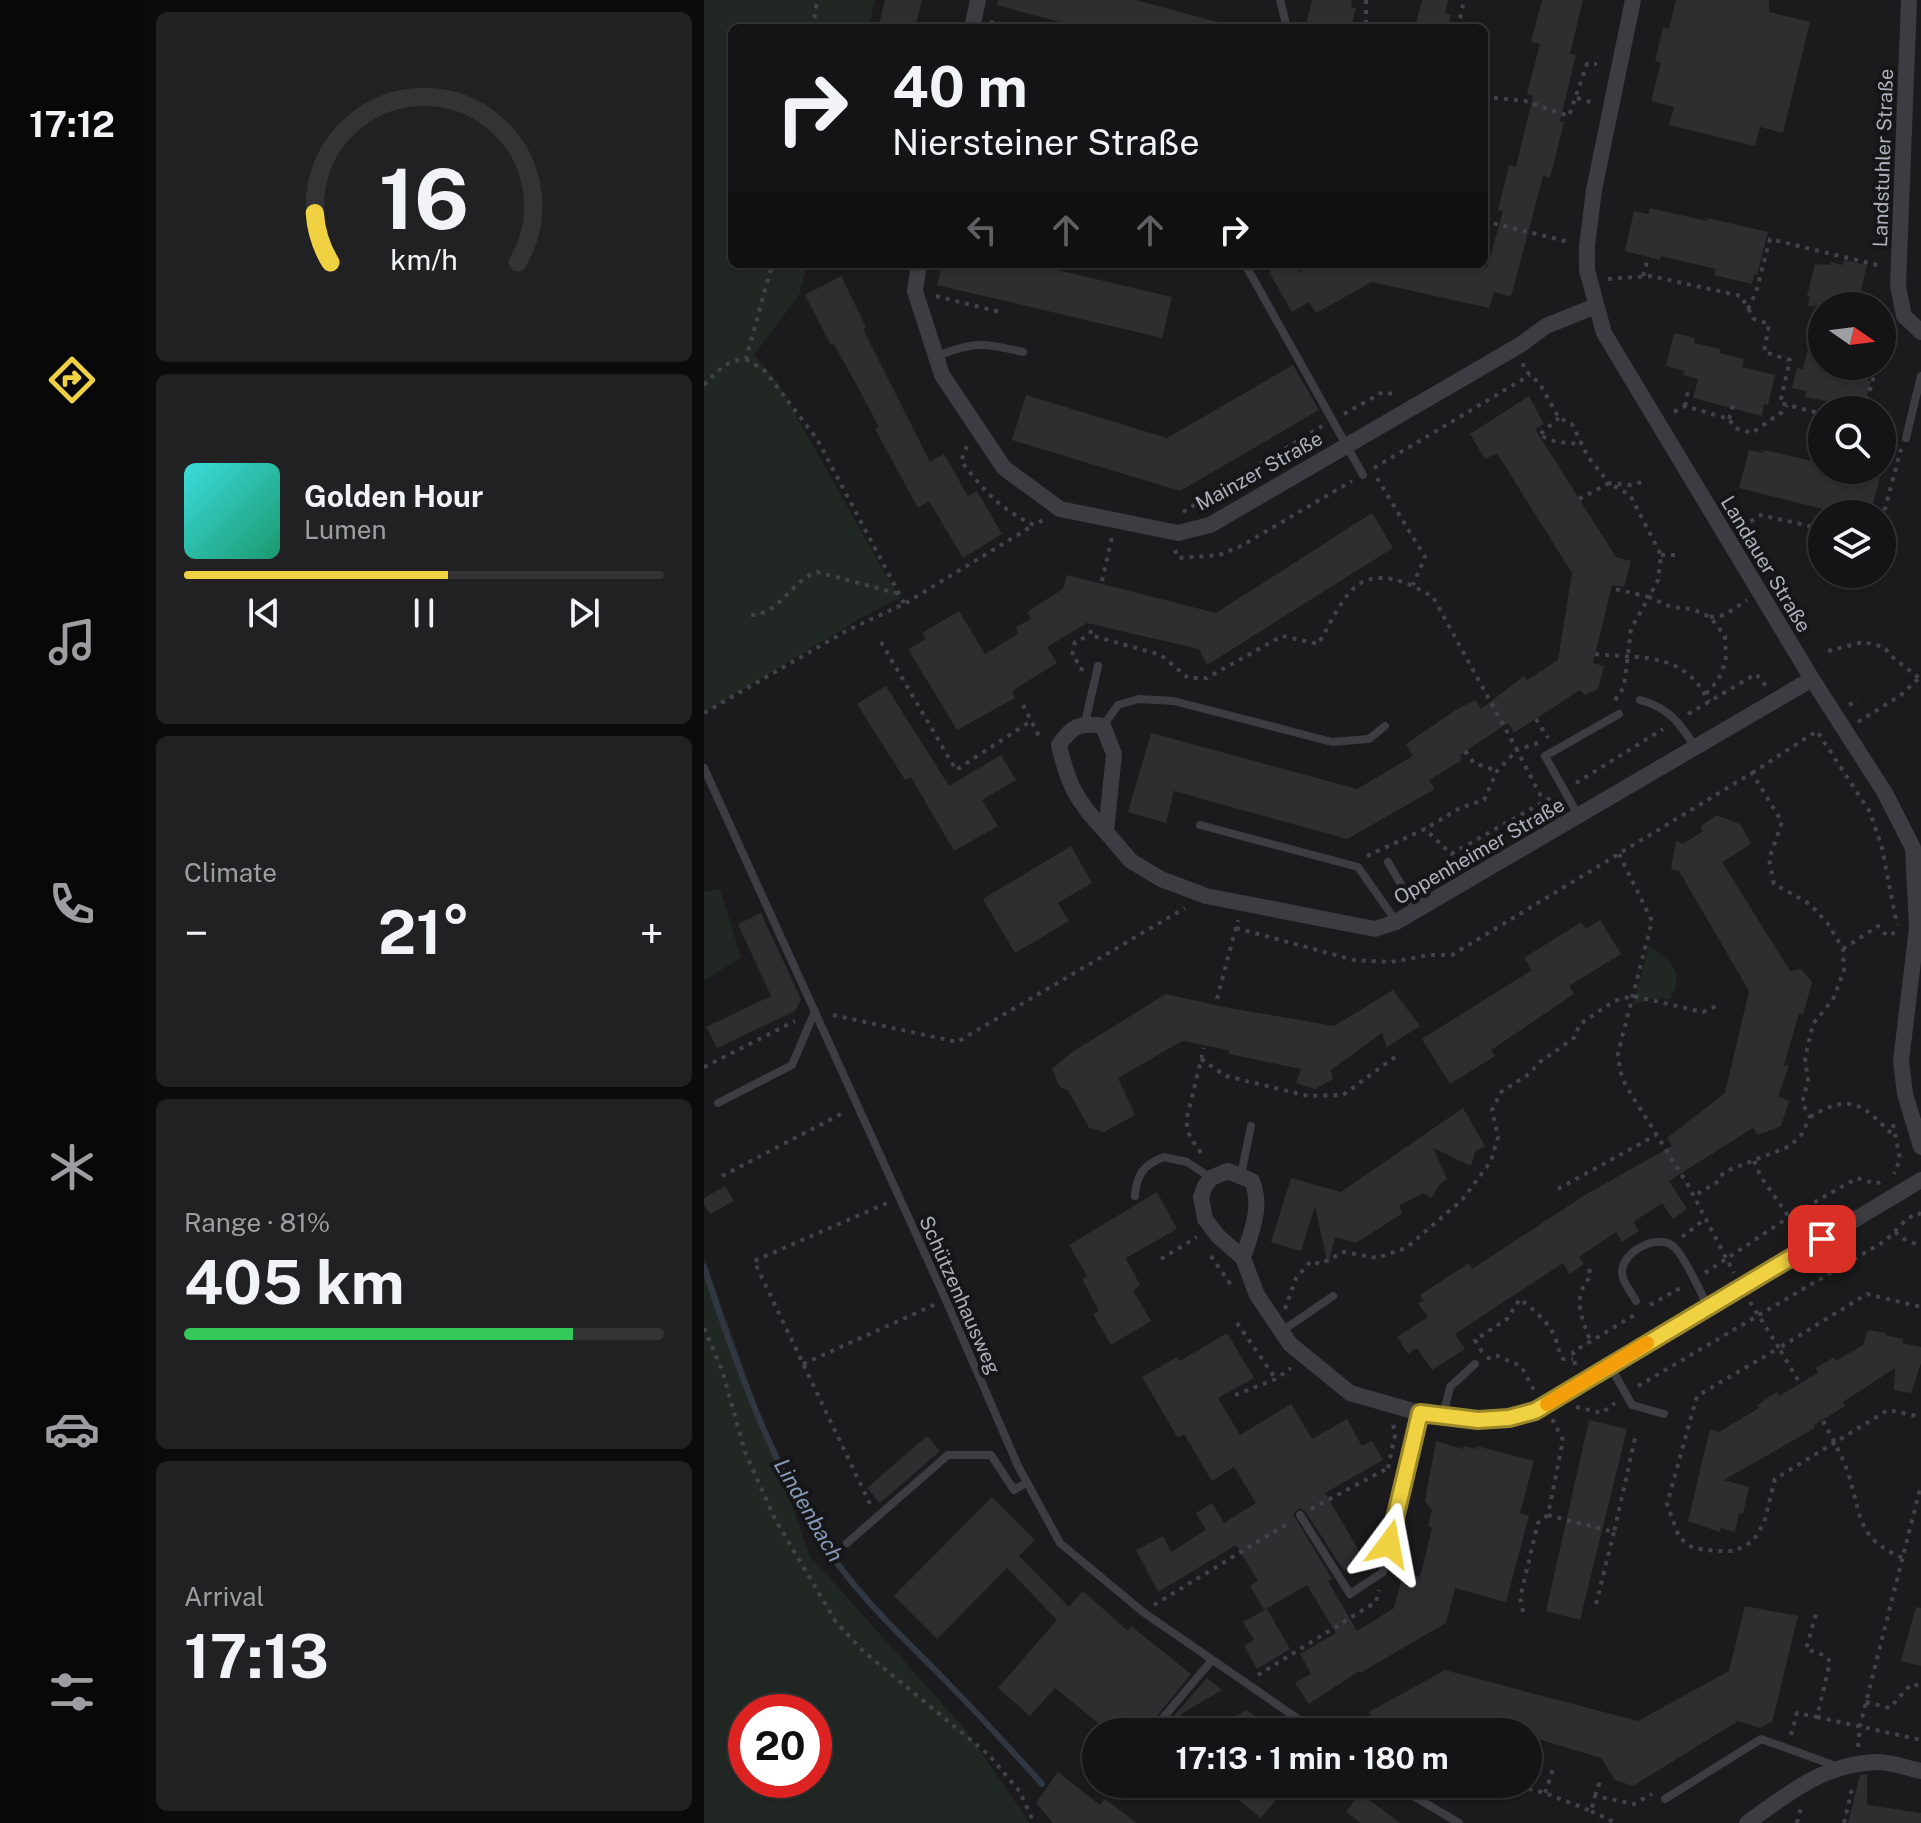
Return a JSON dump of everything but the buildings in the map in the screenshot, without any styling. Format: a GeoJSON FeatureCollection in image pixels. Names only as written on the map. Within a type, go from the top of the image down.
{"type":"FeatureCollection","features":[{"type":"Feature","properties":{"kind":"street"},"geometry":{"type":"LineString","coordinates":[[973,23],[978,0]]}},
{"type":"Feature","properties":{"kind":"street","name":"Landauer Straße"},"geometry":{"type":"LineString","coordinates":[[1633,0],[1594,190],[1587,246],[1596,306],[1604,333],[1812,679],[1917,846],[1917,928],[1901,1061],[1905,1094],[1921,1147]]}},
{"type":"Feature","properties":{"kind":"street","name":"Landstuhler Straße"},"geometry":{"type":"LineString","coordinates":[[1904,316],[1898,286],[1909,0]]}},
{"type":"Feature","properties":{"kind":"street","name":"Mainzer Straße"},"geometry":{"type":"LineString","coordinates":[[918,268],[915,291],[942,375],[1004,468],[1060,509],[1178,533],[1210,525],[1520,345],[1546,326],[1596,306]]}},
{"type":"Feature","properties":{"kind":"street"},"geometry":{"type":"LineString","coordinates":[[1904,316],[1921,332]]}},
{"type":"Feature","properties":{"kind":"street","name":"Oppenheimer Straße"},"geometry":{"type":"LineString","coordinates":[[1062,740],[1059,745],[1067,779],[1085,810],[1131,861],[1161,879],[1206,896],[1375,929],[1416,911],[1812,679]]}},
{"type":"Feature","properties":{"kind":"street"},"geometry":{"type":"LineString","coordinates":[[1062,740],[1071,728],[1085,723],[1103,726],[1114,754],[1106,832]]}},
{"type":"Feature","properties":{"kind":"street"},"geometry":{"type":"LineString","coordinates":[[1243,1258],[1257,1212],[1258,1196],[1252,1181],[1228,1171],[1213,1177],[1201,1197],[1205,1219],[1218,1236],[1243,1258],[1257,1295],[1290,1344],[1350,1393],[1420,1413],[1478,1420],[1509,1418],[1535,1411],[1921,1180]]}},
{"type":"Feature","properties":{"kind":"street"},"geometry":{"type":"LineString","coordinates":[[1747,1823],[1793,1790],[1837,1766],[1880,1762],[1921,1771]]}},
{"type":"Feature","properties":{"kind":"lane"},"geometry":{"type":"LineString","coordinates":[[1280,0],[1286,24]]}},
{"type":"Feature","properties":{"kind":"lane"},"geometry":{"type":"LineString","coordinates":[[1247,268],[1363,475]]}},
{"type":"Feature","properties":{"kind":"lane"},"geometry":{"type":"LineString","coordinates":[[936,357],[986,343],[1023,352]]}},
{"type":"Feature","properties":{"kind":"lane"},"geometry":{"type":"LineString","coordinates":[[1906,438],[1921,376]]}},
{"type":"Feature","properties":{"kind":"lane"},"geometry":{"type":"LineString","coordinates":[[1085,723],[1098,666]]}},
{"type":"Feature","properties":{"kind":"lane"},"geometry":{"type":"LineString","coordinates":[[1103,726],[1118,705],[1139,699],[1174,701],[1332,742],[1369,739],[1385,726]]}},
{"type":"Feature","properties":{"kind":"lane"},"geometry":{"type":"LineString","coordinates":[[1640,700],[1662,707],[1678,720],[1695,748]]}},
{"type":"Feature","properties":{"kind":"lane"},"geometry":{"type":"LineString","coordinates":[[1578,816],[1545,756],[1619,714]]}},
{"type":"Feature","properties":{"kind":"lane","name":"Schützenhausweg"},"geometry":{"type":"LineString","coordinates":[[704,768],[1026,1483],[1060,1543],[1143,1612],[1296,1718]]}},
{"type":"Feature","properties":{"kind":"lane"},"geometry":{"type":"LineString","coordinates":[[1200,825],[1358,867],[1396,922]]}},
{"type":"Feature","properties":{"kind":"lane"},"geometry":{"type":"LineString","coordinates":[[1388,862],[1416,911]]}},
{"type":"Feature","properties":{"kind":"lane"},"geometry":{"type":"LineString","coordinates":[[718,1103],[792,1065],[815,1011]]}},
{"type":"Feature","properties":{"kind":"lane"},"geometry":{"type":"LineString","coordinates":[[1241,1175],[1251,1126]]}},
{"type":"Feature","properties":{"kind":"lane"},"geometry":{"type":"LineString","coordinates":[[1135,1196],[1136,1179],[1145,1168],[1164,1157],[1187,1162],[1213,1177]]}},
{"type":"Feature","properties":{"kind":"lane"},"geometry":{"type":"LineString","coordinates":[[1636,1301],[1622,1277],[1624,1263],[1643,1245],[1652,1242],[1674,1246],[1709,1308]]}},
{"type":"Feature","properties":{"kind":"lane"},"geometry":{"type":"LineString","coordinates":[[1279,1328],[1333,1296]]}},
{"type":"Feature","properties":{"kind":"lane"},"geometry":{"type":"LineString","coordinates":[[1443,1415],[1450,1387],[1475,1364]]}},
{"type":"Feature","properties":{"kind":"lane"},"geometry":{"type":"LineString","coordinates":[[1610,1365],[1632,1405],[1664,1414]]}},
{"type":"Feature","properties":{"kind":"lane"},"geometry":{"type":"LineString","coordinates":[[1300,1515],[1350,1594],[1383,1572],[1420,1413]]}},
{"type":"Feature","properties":{"kind":"lane"},"geometry":{"type":"LineString","coordinates":[[847,1543],[948,1455],[991,1455],[1014,1490],[1026,1483]]}},
{"type":"Feature","properties":{"kind":"lane"},"geometry":{"type":"LineString","coordinates":[[1163,1718],[1212,1660]]}},
{"type":"Feature","properties":{"kind":"lane"},"geometry":{"type":"LineString","coordinates":[[1665,1799],[1761,1739],[1837,1766]]}},
{"type":"Feature","properties":{"kind":"lane"},"geometry":{"type":"LineString","coordinates":[[1417,1798],[1459,1823]]}},
{"type":"Feature","properties":{"kind":"path"},"geometry":{"type":"LineString","coordinates":[[814,24],[817,0]]}},
{"type":"Feature","properties":{"kind":"path"},"geometry":{"type":"LineString","coordinates":[[1366,0],[1366,24]]}},
{"type":"Feature","properties":{"kind":"path"},"geometry":{"type":"LineString","coordinates":[[1459,24],[1464,0]]}},
{"type":"Feature","properties":{"kind":"path"},"geometry":{"type":"LineString","coordinates":[[1488,97],[1525,101],[1569,116],[1587,64],[1597,64]]}},
{"type":"Feature","properties":{"kind":"path"},"geometry":{"type":"LineString","coordinates":[[1577,98],[1591,102]]}},
{"type":"Feature","properties":{"kind":"path"},"geometry":{"type":"LineString","coordinates":[[1488,222],[1587,246]]}},
{"type":"Feature","properties":{"kind":"path"},"geometry":{"type":"LineString","coordinates":[[1748,309],[1756,292],[1770,239],[1883,267]]}},
{"type":"Feature","properties":{"kind":"path"},"geometry":{"type":"LineString","coordinates":[[1643,276],[1647,262]]}},
{"type":"Feature","properties":{"kind":"path"},"geometry":{"type":"LineString","coordinates":[[746,359],[773,268]]}},
{"type":"Feature","properties":{"kind":"path"},"geometry":{"type":"LineString","coordinates":[[1590,280],[1651,276],[1741,296],[1754,319],[1769,324],[1764,352],[1790,360],[1780,403],[1808,410]]}},
{"type":"Feature","properties":{"kind":"path"},"geometry":{"type":"LineString","coordinates":[[936,307],[932,295],[1004,313]]}},
{"type":"Feature","properties":{"kind":"path"},"geometry":{"type":"LineString","coordinates":[[1896,323],[1904,316]]}},
{"type":"Feature","properties":{"kind":"path"},"geometry":{"type":"LineString","coordinates":[[1520,345],[1524,369],[1540,384],[1559,418],[1572,424],[1588,457],[1609,483],[1630,495],[1661,555],[1658,580],[1631,629],[1624,687],[1613,704]]}},
{"type":"Feature","properties":{"kind":"path"},"geometry":{"type":"LineString","coordinates":[[704,385],[721,367],[738,360],[746,359],[765,371],[817,439],[904,604]]}},
{"type":"Feature","properties":{"kind":"path"},"geometry":{"type":"LineString","coordinates":[[1413,585],[1425,557],[1372,470],[1530,375]]}},
{"type":"Feature","properties":{"kind":"path"},"geometry":{"type":"LineString","coordinates":[[1685,406],[1689,386]]}},
{"type":"Feature","properties":{"kind":"path"},"geometry":{"type":"LineString","coordinates":[[1179,514],[1383,392],[1403,396]]}},
{"type":"Feature","properties":{"kind":"path"},"geometry":{"type":"LineString","coordinates":[[1729,419],[1733,405]]}},
{"type":"Feature","properties":{"kind":"path"},"geometry":{"type":"LineString","coordinates":[[1674,412],[1685,406],[1729,419],[1735,428],[1752,433],[1787,405]]}},
{"type":"Feature","properties":{"kind":"path"},"geometry":{"type":"LineString","coordinates":[[1559,418],[1539,435],[1556,442],[1582,444]]}},
{"type":"Feature","properties":{"kind":"path"},"geometry":{"type":"LineString","coordinates":[[1887,500],[1901,447]]}},
{"type":"Feature","properties":{"kind":"path"},"geometry":{"type":"LineString","coordinates":[[1579,499],[1609,483],[1630,485],[1642,482]]}},
{"type":"Feature","properties":{"kind":"path"},"geometry":{"type":"LineString","coordinates":[[1726,537],[1761,515],[1808,524]]}},
{"type":"Feature","properties":{"kind":"path"},"geometry":{"type":"LineString","coordinates":[[704,713],[848,630],[904,604],[1034,525]]}},
{"type":"Feature","properties":{"kind":"path"},"geometry":{"type":"LineString","coordinates":[[1102,581],[1112,535]]}},
{"type":"Feature","properties":{"kind":"path"},"geometry":{"type":"LineString","coordinates":[[1661,555],[1676,555]]}},
{"type":"Feature","properties":{"kind":"path"},"geometry":{"type":"LineString","coordinates":[[751,615],[768,614],[807,576],[817,572],[900,594]]}},
{"type":"Feature","properties":{"kind":"path"},"geometry":{"type":"LineString","coordinates":[[1079,682],[1082,667],[1072,656],[1075,642],[1090,632],[1161,655],[1188,678],[1207,678],[1282,636],[1318,644],[1351,590],[1362,582],[1390,578],[1413,585],[1433,597],[1557,828]]}},
{"type":"Feature","properties":{"kind":"path"},"geometry":{"type":"LineString","coordinates":[[1611,588],[1649,597],[1671,607],[1692,609],[1710,617],[1725,636],[1726,661],[1718,680],[1705,695]]}},
{"type":"Feature","properties":{"kind":"path"},"geometry":{"type":"LineString","coordinates":[[1710,617],[1725,615],[1760,591]]}},
{"type":"Feature","properties":{"kind":"path"},"geometry":{"type":"LineString","coordinates":[[881,642],[956,770],[1031,721]]}},
{"type":"Feature","properties":{"kind":"path"},"geometry":{"type":"LineString","coordinates":[[1828,651],[1863,642],[1884,647],[1920,678],[1901,695],[1845,730]]}},
{"type":"Feature","properties":{"kind":"path"},"geometry":{"type":"LineString","coordinates":[[1595,654],[1641,656],[1686,670],[1709,702]]}},
{"type":"Feature","properties":{"kind":"path"},"geometry":{"type":"LineString","coordinates":[[1023,705],[1041,741],[1062,740]]}},
{"type":"Feature","properties":{"kind":"path"},"geometry":{"type":"LineString","coordinates":[[1536,719],[1548,738]]}},
{"type":"Feature","properties":{"kind":"path"},"geometry":{"type":"LineString","coordinates":[[1236,928],[1354,960],[1391,962],[1430,955],[1452,955],[1817,731],[1870,812],[1882,848],[1898,930],[1896,946]]}},
{"type":"Feature","properties":{"kind":"path"},"geometry":{"type":"LineString","coordinates":[[1425,829],[1460,808],[1484,800],[1497,771],[1517,750],[1557,734]]}},
{"type":"Feature","properties":{"kind":"path"},"geometry":{"type":"LineString","coordinates":[[1465,751],[1474,763],[1497,771]]}},
{"type":"Feature","properties":{"kind":"path"},"geometry":{"type":"LineString","coordinates":[[1752,773],[1782,822],[1769,859],[1774,884],[1810,904],[1828,924],[1843,949],[1844,971],[1833,999],[1813,1024],[1805,1058],[1808,1080],[1802,1103],[1810,1117]]}},
{"type":"Feature","properties":{"kind":"path"},"geometry":{"type":"LineString","coordinates":[[704,1067],[815,1011],[957,1042],[1206,896]]}},
{"type":"Feature","properties":{"kind":"path"},"geometry":{"type":"LineString","coordinates":[[1217,999],[1243,903]]}},
{"type":"Feature","properties":{"kind":"path"},"geometry":{"type":"LineString","coordinates":[[1843,949],[1878,926],[1887,936],[1898,930],[1917,928]]}},
{"type":"Feature","properties":{"kind":"path"},"geometry":{"type":"LineString","coordinates":[[1279,1328],[1296,1278],[1311,1261],[1320,1264],[1344,1252],[1377,1258],[1406,1248],[1462,1200],[1491,1161],[1498,1137],[1492,1110],[1501,1092],[1575,1037],[1579,1025],[1614,1001],[1633,996],[1703,1012],[1721,1004]]}},
{"type":"Feature","properties":{"kind":"path"},"geometry":{"type":"LineString","coordinates":[[1204,1048],[1186,1121],[1190,1137],[1213,1177]]}},
{"type":"Feature","properties":{"kind":"path"},"geometry":{"type":"LineString","coordinates":[[1201,1059],[1226,1076],[1308,1096],[1343,1095],[1399,1054]]}},
{"type":"Feature","properties":{"kind":"path"},"geometry":{"type":"LineString","coordinates":[[1694,1196],[1716,1183],[1724,1172],[1790,1146],[1802,1134],[1810,1117],[1839,1103],[1866,1109],[1896,1139]]}},
{"type":"Feature","properties":{"kind":"path"},"geometry":{"type":"LineString","coordinates":[[722,1176],[858,1105]]}},
{"type":"Feature","properties":{"kind":"path"},"geometry":{"type":"LineString","coordinates":[[1576,1372],[1573,1352],[1693,1280],[1789,1217],[1857,1178],[1876,1184],[1894,1174],[1900,1159],[1891,1112]]}},
{"type":"Feature","properties":{"kind":"path"},"geometry":{"type":"LineString","coordinates":[[1558,1189],[1656,1135]]}},
{"type":"Feature","properties":{"kind":"path"},"geometry":{"type":"LineString","coordinates":[[1754,1161],[1761,1177],[1789,1217]]}},
{"type":"Feature","properties":{"kind":"path"},"geometry":{"type":"LineString","coordinates":[[876,1517],[754,1261],[899,1197]]}},
{"type":"Feature","properties":{"kind":"path"},"geometry":{"type":"LineString","coordinates":[[1523,1612],[1520,1598],[1538,1523],[1548,1515],[1563,1440],[1553,1421],[1577,1407],[1602,1413],[1626,1394],[1885,1241],[1907,1219],[1921,1214]]}},
{"type":"Feature","properties":{"kind":"path"},"geometry":{"type":"LineString","coordinates":[[1674,1246],[1705,1219]]}},
{"type":"Feature","properties":{"kind":"path"},"geometry":{"type":"LineString","coordinates":[[1895,1232],[1921,1246]]}},
{"type":"Feature","properties":{"kind":"path"},"geometry":{"type":"LineString","coordinates":[[1161,1259],[1197,1237]]}},
{"type":"Feature","properties":{"kind":"path"},"geometry":{"type":"LineString","coordinates":[[1589,1269],[1591,1276],[1578,1296],[1590,1341]]}},
{"type":"Feature","properties":{"kind":"path"},"geometry":{"type":"LineString","coordinates":[[1798,1380],[1779,1348],[1867,1294],[1921,1307]]}},
{"type":"Feature","properties":{"kind":"path"},"geometry":{"type":"LineString","coordinates":[[1281,1295],[1298,1319]]}},
{"type":"Feature","properties":{"kind":"path"},"geometry":{"type":"LineString","coordinates":[[1525,1397],[1536,1394],[1521,1366],[1495,1355],[1487,1359],[1475,1340],[1507,1319],[1520,1299],[1538,1313],[1556,1339],[1555,1347],[1563,1359],[1574,1358]]}},
{"type":"Feature","properties":{"kind":"path"},"geometry":{"type":"LineString","coordinates":[[803,1364],[946,1300]]}},
{"type":"Feature","properties":{"kind":"path"},"geometry":{"type":"LineString","coordinates":[[1237,1323],[1276,1379]]}},
{"type":"Feature","properties":{"kind":"path"},"geometry":{"type":"LineString","coordinates":[[704,1328],[722,1370],[745,1452],[775,1519],[836,1622],[863,1651],[989,1755],[1020,1792],[1034,1823]]}},
{"type":"Feature","properties":{"kind":"path"},"geometry":{"type":"LineString","coordinates":[[1235,1395],[1276,1379],[1291,1368]]}},
{"type":"Feature","properties":{"kind":"path"},"geometry":{"type":"LineString","coordinates":[[1834,1442],[1888,1410],[1921,1417]]}},
{"type":"Feature","properties":{"kind":"path"},"geometry":{"type":"LineString","coordinates":[[1823,1421],[1848,1473],[1856,1509],[1868,1534],[1881,1549],[1903,1558]]}},
{"type":"Feature","properties":{"kind":"path"},"geometry":{"type":"LineString","coordinates":[[1596,1604],[1636,1434]]}},
{"type":"Feature","properties":{"kind":"path"},"geometry":{"type":"LineString","coordinates":[[1143,1612],[1300,1515],[1379,1471],[1409,1460]]}},
{"type":"Feature","properties":{"kind":"path"},"geometry":{"type":"LineString","coordinates":[[1844,1823],[1857,1765],[1860,1726],[1921,1485]]}},
{"type":"Feature","properties":{"kind":"path"},"geometry":{"type":"LineString","coordinates":[[1548,1515],[1614,1532]]}},
{"type":"Feature","properties":{"kind":"path"},"geometry":{"type":"LineString","coordinates":[[1247,1685],[1258,1675],[1376,1602],[1383,1572]]}},
{"type":"Feature","properties":{"kind":"path"},"geometry":{"type":"LineString","coordinates":[[1816,1614],[1806,1649],[1826,1656],[1830,1662],[1817,1717]]}},
{"type":"Feature","properties":{"kind":"path"},"geometry":{"type":"LineString","coordinates":[[1866,1702],[1890,1708],[1911,1684],[1921,1686]]}},
{"type":"Feature","properties":{"kind":"path"},"geometry":{"type":"LineString","coordinates":[[1788,1749],[1797,1713],[1921,1740]]}},
{"type":"Feature","properties":{"kind":"path"},"geometry":{"type":"LineString","coordinates":[[1545,1793],[1553,1769]]}},
{"type":"Feature","properties":{"kind":"path"},"geometry":{"type":"LineString","coordinates":[[1591,1811],[1600,1781]]}},
{"type":"Feature","properties":{"kind":"path"},"geometry":{"type":"LineString","coordinates":[[1595,1796],[1634,1804],[1658,1790],[1665,1799]]}},
{"type":"Feature","properties":{"kind":"path"},"geometry":{"type":"LineString","coordinates":[[1542,1792],[1616,1823]]}},
{"type":"Feature","properties":{"kind":"shaded area"},"geometry":{"type":"Polygon","coordinates":[[[704,0],[875,0],[869,24],[728,24],[728,268],[806,268],[799,295],[754,355],[776,380],[899,598],[704,713],[704,0]]]}},
{"type":"Feature","properties":{"kind":"shaded area"},"geometry":{"type":"Polygon","coordinates":[[[720,889],[741,957],[704,981],[704,892],[720,889]]]}},
{"type":"Feature","properties":{"kind":"shaded area"},"geometry":{"type":"Polygon","coordinates":[[[1649,946],[1674,968],[1675,989],[1670,999],[1651,999],[1633,1005],[1649,946]]]}},
{"type":"Feature","properties":{"kind":"shaded area"},"geometry":{"type":"Polygon","coordinates":[[[704,1256],[810,1556],[964,1728],[1030,1823],[704,1823],[704,1256]]]}},
{"type":"Feature","properties":{"kind":"waterway","name":"Lindenbach"},"geometry":{"type":"LineString","coordinates":[[704,1267],[759,1418],[813,1527],[857,1588],[1042,1784]]}},
{"type":"Feature","properties":{"kind":"slow traffic"},"geometry":{"type":"LineString","coordinates":[[1547,1404],[1647,1343]]}},
{"type":"Feature","properties":{"kind":"route"},"geometry":{"type":"LineString","coordinates":[[1389,1544],[1420,1413],[1478,1420],[1509,1418],[1535,1411],[1822,1239]]}}]}
